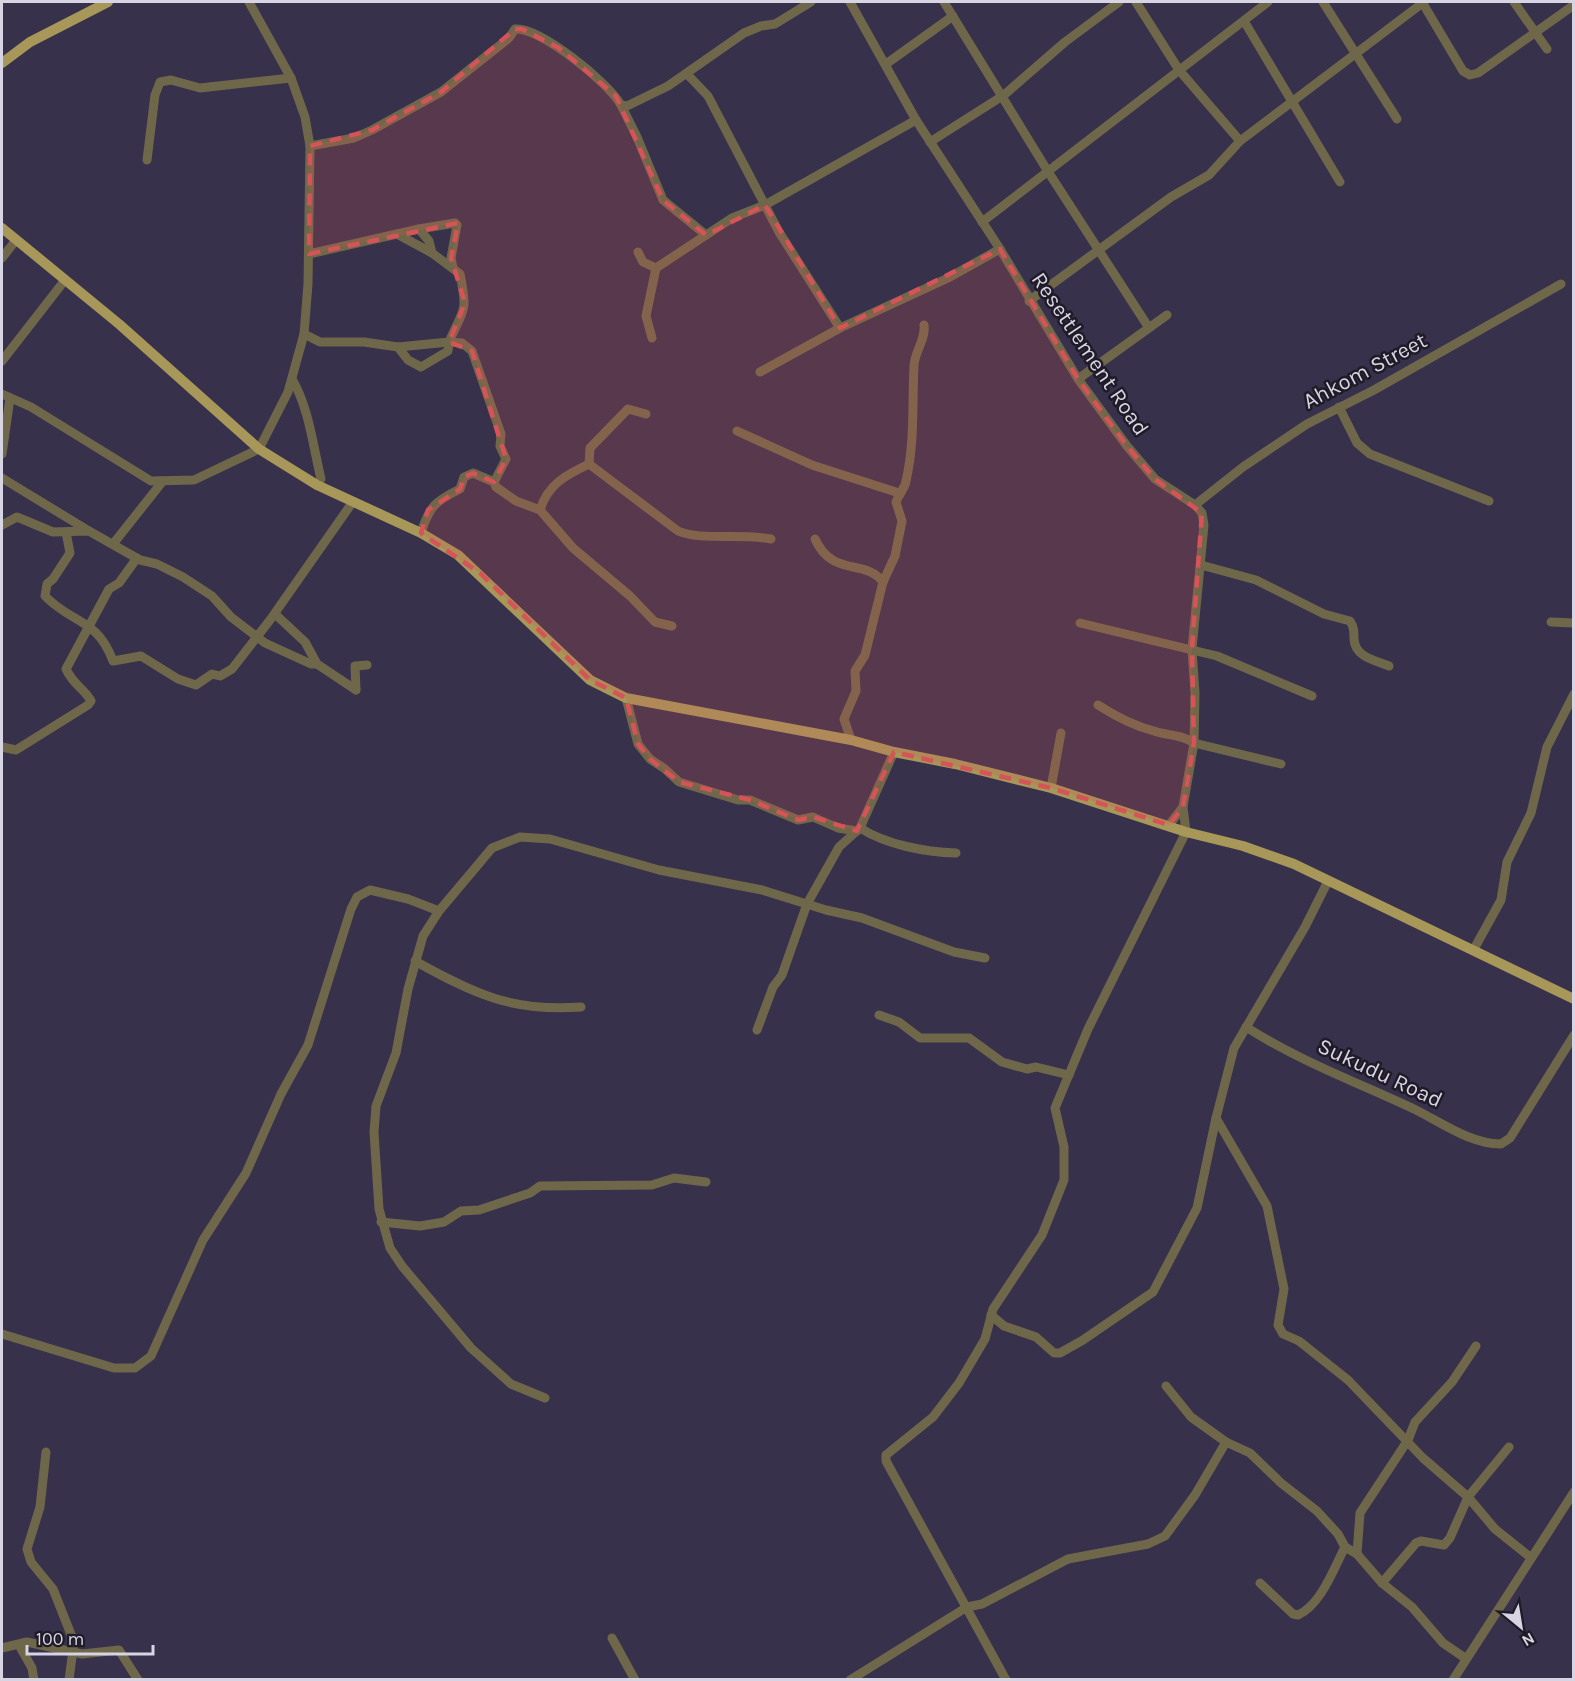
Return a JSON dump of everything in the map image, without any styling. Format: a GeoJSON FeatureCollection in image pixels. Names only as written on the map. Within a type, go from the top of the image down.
{"type":"FeatureCollection","features":[{"type":"Feature","properties":{"kind":"main road"},"geometry":{"type":"LineString","coordinates":[[2,63],[30,42],[108,2]]}},
{"type":"Feature","properties":{"kind":"main road"},"geometry":{"type":"LineString","coordinates":[[2,228],[259,449],[317,485],[421,533],[458,555],[480,573],[590,680],[626,698],[851,740],[1051,788],[1186,832],[1243,846],[1294,864],[1574,999]]}},
{"type":"Feature","properties":{"kind":"street"},"geometry":{"type":"LineString","coordinates":[[2,454],[6,396],[31,407],[152,481],[194,480],[259,449],[277,418],[292,379],[304,334],[309,254],[310,146],[305,117],[291,78],[249,2]]}},
{"type":"Feature","properties":{"kind":"street"},"geometry":{"type":"LineString","coordinates":[[621,105],[627,106],[637,102],[687,74],[744,33],[761,26],[775,24],[810,2]]}},
{"type":"Feature","properties":{"kind":"street","name":"Resettlement Road"},"geometry":{"type":"LineString","coordinates":[[850,2],[916,120],[1000,249],[1029,301],[1078,379],[1126,446],[1155,478],[1195,505]]}},
{"type":"Feature","properties":{"kind":"street"},"geometry":{"type":"LineString","coordinates":[[944,2],[1004,95],[1047,170],[1149,328]]}},
{"type":"Feature","properties":{"kind":"street"},"geometry":{"type":"LineString","coordinates":[[930,142],[1004,95],[1065,42],[1119,2]]}},
{"type":"Feature","properties":{"kind":"street"},"geometry":{"type":"LineString","coordinates":[[1136,2],[1179,70],[1240,141]]}},
{"type":"Feature","properties":{"kind":"street"},"geometry":{"type":"LineString","coordinates":[[982,222],[1268,2]]}},
{"type":"Feature","properties":{"kind":"street"},"geometry":{"type":"LineString","coordinates":[[1323,2],[1397,119]]}},
{"type":"Feature","properties":{"kind":"street"},"geometry":{"type":"LineString","coordinates":[[1029,301],[1171,197],[1209,175],[1240,141],[1423,2],[1463,71],[1470,75],[1478,73],[1574,5]]}},
{"type":"Feature","properties":{"kind":"street"},"geometry":{"type":"LineString","coordinates":[[1514,2],[1547,49]]}},
{"type":"Feature","properties":{"kind":"street"},"geometry":{"type":"LineString","coordinates":[[886,64],[953,16]]}},
{"type":"Feature","properties":{"kind":"street"},"geometry":{"type":"LineString","coordinates":[[1244,21],[1340,182]]}},
{"type":"Feature","properties":{"kind":"street"},"geometry":{"type":"LineString","coordinates":[[310,146],[362,135],[441,92],[509,38],[515,29],[522,28],[559,48],[591,72],[621,105],[663,200],[706,235]]}},
{"type":"Feature","properties":{"kind":"street"},"geometry":{"type":"LineString","coordinates":[[687,74],[708,96],[794,257],[840,328]]}},
{"type":"Feature","properties":{"kind":"street"},"geometry":{"type":"LineString","coordinates":[[147,160],[155,95],[160,82],[171,80],[200,88],[291,78]]}},
{"type":"Feature","properties":{"kind":"street"},"geometry":{"type":"LineString","coordinates":[[652,338],[646,316],[656,268],[732,218],[765,205],[916,120]]}},
{"type":"Feature","properties":{"kind":"street"},"geometry":{"type":"LineString","coordinates":[[309,254],[455,223],[457,225],[451,258],[453,268]]}},
{"type":"Feature","properties":{"kind":"street"},"geometry":{"type":"LineString","coordinates":[[419,229],[429,241],[432,253]]}},
{"type":"Feature","properties":{"kind":"street"},"geometry":{"type":"LineString","coordinates":[[397,234],[432,253],[460,274],[465,303],[464,312],[449,342],[448,351],[422,367],[408,360],[398,347]]}},
{"type":"Feature","properties":{"kind":"street"},"geometry":{"type":"LineString","coordinates":[[2,258],[16,240]]}},
{"type":"Feature","properties":{"kind":"street"},"geometry":{"type":"LineString","coordinates":[[760,372],[840,328],[948,278],[1000,249]]}},
{"type":"Feature","properties":{"kind":"street"},"geometry":{"type":"LineString","coordinates":[[638,252],[643,262],[656,268]]}},
{"type":"Feature","properties":{"kind":"street"},"geometry":{"type":"LineString","coordinates":[[2,361],[65,280]]}},
{"type":"Feature","properties":{"kind":"street","name":"Ahkom Street"},"geometry":{"type":"LineString","coordinates":[[1195,505],[1273,445],[1561,284]]}},
{"type":"Feature","properties":{"kind":"street"},"geometry":{"type":"LineString","coordinates":[[1078,379],[1167,315]]}},
{"type":"Feature","properties":{"kind":"street"},"geometry":{"type":"LineString","coordinates":[[851,740],[844,719],[856,691],[855,671],[865,655],[873,631],[883,582],[895,556],[902,520],[896,502],[899,493],[906,485],[915,398],[914,364],[925,333],[924,325]]}},
{"type":"Feature","properties":{"kind":"street"},"geometry":{"type":"LineString","coordinates":[[304,334],[320,342],[364,342],[398,347],[449,342],[462,343],[472,351],[501,434],[500,446],[506,459],[494,482]]}},
{"type":"Feature","properties":{"kind":"street"},"geometry":{"type":"LineString","coordinates":[[292,379],[299,391],[321,478],[317,485]]}},
{"type":"Feature","properties":{"kind":"street"},"geometry":{"type":"LineString","coordinates":[[1339,407],[1357,443],[1370,454],[1489,501]]}},
{"type":"Feature","properties":{"kind":"street"},"geometry":{"type":"LineString","coordinates":[[589,464],[590,448],[623,412],[634,409],[646,414]]}},
{"type":"Feature","properties":{"kind":"street"},"geometry":{"type":"LineString","coordinates":[[737,431],[812,465],[899,493]]}},
{"type":"Feature","properties":{"kind":"street"},"geometry":{"type":"LineString","coordinates":[[540,510],[544,494],[562,477],[589,464]]}},
{"type":"Feature","properties":{"kind":"street"},"geometry":{"type":"LineString","coordinates":[[589,464],[678,531],[688,536],[739,534],[771,539]]}},
{"type":"Feature","properties":{"kind":"street"},"geometry":{"type":"LineString","coordinates":[[421,533],[428,510],[443,497],[460,489],[464,477],[473,473],[494,482],[496,487],[516,501],[540,510],[573,548],[630,596],[655,622],[672,626]]}},
{"type":"Feature","properties":{"kind":"street"},"geometry":{"type":"LineString","coordinates":[[2,478],[137,558],[183,577],[212,596],[231,617],[257,637],[285,653],[317,664],[356,690],[355,666],[367,665]]}},
{"type":"Feature","properties":{"kind":"street"},"geometry":{"type":"LineString","coordinates":[[113,544],[163,481]]}},
{"type":"Feature","properties":{"kind":"street"},"geometry":{"type":"LineString","coordinates":[[66,532],[70,553],[53,579],[47,584],[45,596],[58,610],[79,618],[89,625],[106,642],[113,661],[141,656],[178,680],[196,685],[212,674],[220,676],[232,669],[274,614],[352,503]]}},
{"type":"Feature","properties":{"kind":"street"},"geometry":{"type":"LineString","coordinates":[[1005,1680],[886,1461],[886,1455],[933,1417],[985,1339],[992,1315],[1042,1235],[1064,1180],[1064,1147],[1055,1108],[1088,1029],[1186,832],[1183,807],[1194,743],[1195,693],[1192,649],[1204,525],[1202,513],[1195,505]]}},
{"type":"Feature","properties":{"kind":"street"},"geometry":{"type":"LineString","coordinates":[[2,525],[17,517],[53,532],[89,531]]}},
{"type":"Feature","properties":{"kind":"street"},"geometry":{"type":"LineString","coordinates":[[815,539],[826,558],[848,568],[878,575],[883,582]]}},
{"type":"Feature","properties":{"kind":"street"},"geometry":{"type":"LineString","coordinates":[[2,747],[16,750],[91,701],[73,683],[66,669],[108,589],[119,583],[137,558]]}},
{"type":"Feature","properties":{"kind":"street"},"geometry":{"type":"LineString","coordinates":[[1201,565],[1256,580],[1324,614],[1350,621],[1353,627],[1354,647],[1358,653],[1389,666]]}},
{"type":"Feature","properties":{"kind":"street"},"geometry":{"type":"LineString","coordinates":[[274,614],[305,642],[317,664]]}},
{"type":"Feature","properties":{"kind":"street"},"geometry":{"type":"LineString","coordinates":[[1551,622],[1574,623]]}},
{"type":"Feature","properties":{"kind":"street"},"geometry":{"type":"LineString","coordinates":[[1080,623],[1217,656],[1312,696]]}},
{"type":"Feature","properties":{"kind":"street"},"geometry":{"type":"LineString","coordinates":[[626,698],[638,744],[650,759],[665,768],[679,782],[738,800],[750,800],[798,820],[813,817],[838,828],[859,830],[887,841],[934,852],[956,854]]}},
{"type":"Feature","properties":{"kind":"street"},"geometry":{"type":"LineString","coordinates":[[1474,949],[1501,900],[1507,862],[1531,813],[1547,747],[1572,700]]}},
{"type":"Feature","properties":{"kind":"street"},"geometry":{"type":"LineString","coordinates":[[1098,705],[1116,717],[1154,732],[1186,737],[1194,743],[1281,764]]}},
{"type":"Feature","properties":{"kind":"street"},"geometry":{"type":"LineString","coordinates":[[1051,788],[1061,733]]}},
{"type":"Feature","properties":{"kind":"street"},"geometry":{"type":"LineString","coordinates":[[757,1030],[773,987],[782,975],[807,904],[839,847],[859,830],[894,752]]}},
{"type":"Feature","properties":{"kind":"street"},"geometry":{"type":"LineString","coordinates":[[1169,825],[1183,807]]}},
{"type":"Feature","properties":{"kind":"street"},"geometry":{"type":"LineString","coordinates":[[545,1398],[511,1384],[471,1348],[402,1266],[390,1248],[381,1222],[376,1170],[376,1106],[396,1053],[415,961],[423,936],[439,911],[492,848],[514,839],[534,836],[578,846],[659,870],[762,890],[862,918],[954,952],[986,958]]}},
{"type":"Feature","properties":{"kind":"street"},"geometry":{"type":"LineString","coordinates":[[992,1315],[1004,1326],[1036,1338],[1054,1353],[1060,1353],[1108,1324],[1152,1292],[1197,1208],[1231,1058],[1328,881]]}},
{"type":"Feature","properties":{"kind":"street"},"geometry":{"type":"LineString","coordinates":[[2,1334],[114,1368],[135,1368],[144,1363],[151,1356],[168,1323],[203,1240],[246,1173],[281,1094],[308,1045],[351,909],[357,897],[370,890],[408,899],[439,911]]}},
{"type":"Feature","properties":{"kind":"street"},"geometry":{"type":"LineString","coordinates":[[415,961],[466,989],[488,997],[536,1008],[581,1006]]}},
{"type":"Feature","properties":{"kind":"street"},"geometry":{"type":"LineString","coordinates":[[879,1015],[899,1022],[920,1038],[969,1038],[1002,1062],[1027,1069],[1036,1067],[1069,1075]]}},
{"type":"Feature","properties":{"kind":"street","name":"Sukudu Road"},"geometry":{"type":"LineString","coordinates":[[1246,1027],[1267,1041],[1363,1089],[1463,1134],[1493,1144],[1501,1144],[1510,1138],[1574,1035]]}},
{"type":"Feature","properties":{"kind":"street"},"geometry":{"type":"LineString","coordinates":[[1216,1118],[1267,1206],[1284,1289],[1278,1325],[1283,1334],[1299,1341],[1326,1361],[1408,1440],[1423,1458],[1468,1497],[1495,1529],[1530,1557]]}},
{"type":"Feature","properties":{"kind":"street"},"geometry":{"type":"LineString","coordinates":[[381,1222],[420,1226],[444,1222],[461,1210],[479,1209],[530,1193],[540,1186],[652,1185],[674,1178],[706,1182]]}},
{"type":"Feature","properties":{"kind":"street"},"geometry":{"type":"LineString","coordinates":[[1356,1554],[1360,1513],[1408,1440],[1415,1422],[1452,1382],[1476,1346]]}},
{"type":"Feature","properties":{"kind":"street"},"geometry":{"type":"LineString","coordinates":[[1166,1386],[1191,1416],[1226,1442],[1250,1453],[1281,1483],[1317,1511],[1338,1534],[1345,1547],[1356,1554],[1382,1583],[1412,1607],[1443,1643],[1465,1658]]}},
{"type":"Feature","properties":{"kind":"street"},"geometry":{"type":"LineString","coordinates":[[850,1680],[967,1607],[982,1604],[1068,1559],[1148,1544],[1165,1536],[1195,1495],[1226,1442]]}},
{"type":"Feature","properties":{"kind":"street"},"geometry":{"type":"LineString","coordinates":[[1382,1583],[1416,1543],[1421,1541],[1444,1545],[1459,1521],[1468,1497],[1509,1447]]}},
{"type":"Feature","properties":{"kind":"street"},"geometry":{"type":"LineString","coordinates":[[46,1452],[40,1508],[27,1549],[30,1562],[53,1589],[64,1623],[74,1642],[69,1680]]}},
{"type":"Feature","properties":{"kind":"street"},"geometry":{"type":"LineString","coordinates":[[1453,1680],[1530,1557],[1574,1492]]}},
{"type":"Feature","properties":{"kind":"street"},"geometry":{"type":"LineString","coordinates":[[1260,1583],[1293,1614],[1304,1613],[1316,1599],[1345,1547]]}},
{"type":"Feature","properties":{"kind":"street"},"geometry":{"type":"LineString","coordinates":[[612,1638],[635,1680]]}},
{"type":"Feature","properties":{"kind":"street"},"geometry":{"type":"LineString","coordinates":[[2,1648],[40,1643],[73,1652],[105,1653],[119,1650],[138,1680]]}},
{"type":"Feature","properties":{"kind":"street"},"geometry":{"type":"LineString","coordinates":[[19,1645],[32,1668],[34,1680]]}},
{"type":"Feature","properties":{"kind":"highlighted area"},"geometry":{"type":"Polygon","coordinates":[[[515,29],[522,29],[559,48],[616,96],[663,200],[706,235],[765,205],[840,328],[1000,249],[1078,379],[1127,446],[1155,479],[1202,513],[1192,649],[1194,743],[1183,807],[1169,825],[1051,788],[894,752],[857,831],[813,817],[798,820],[750,800],[679,782],[650,759],[638,744],[626,698],[590,680],[480,573],[421,533],[428,510],[460,489],[464,477],[473,473],[494,482],[506,459],[472,351],[449,342],[465,303],[451,258],[458,223],[309,254],[310,146],[372,130],[441,92],[515,29]]]}}]}
